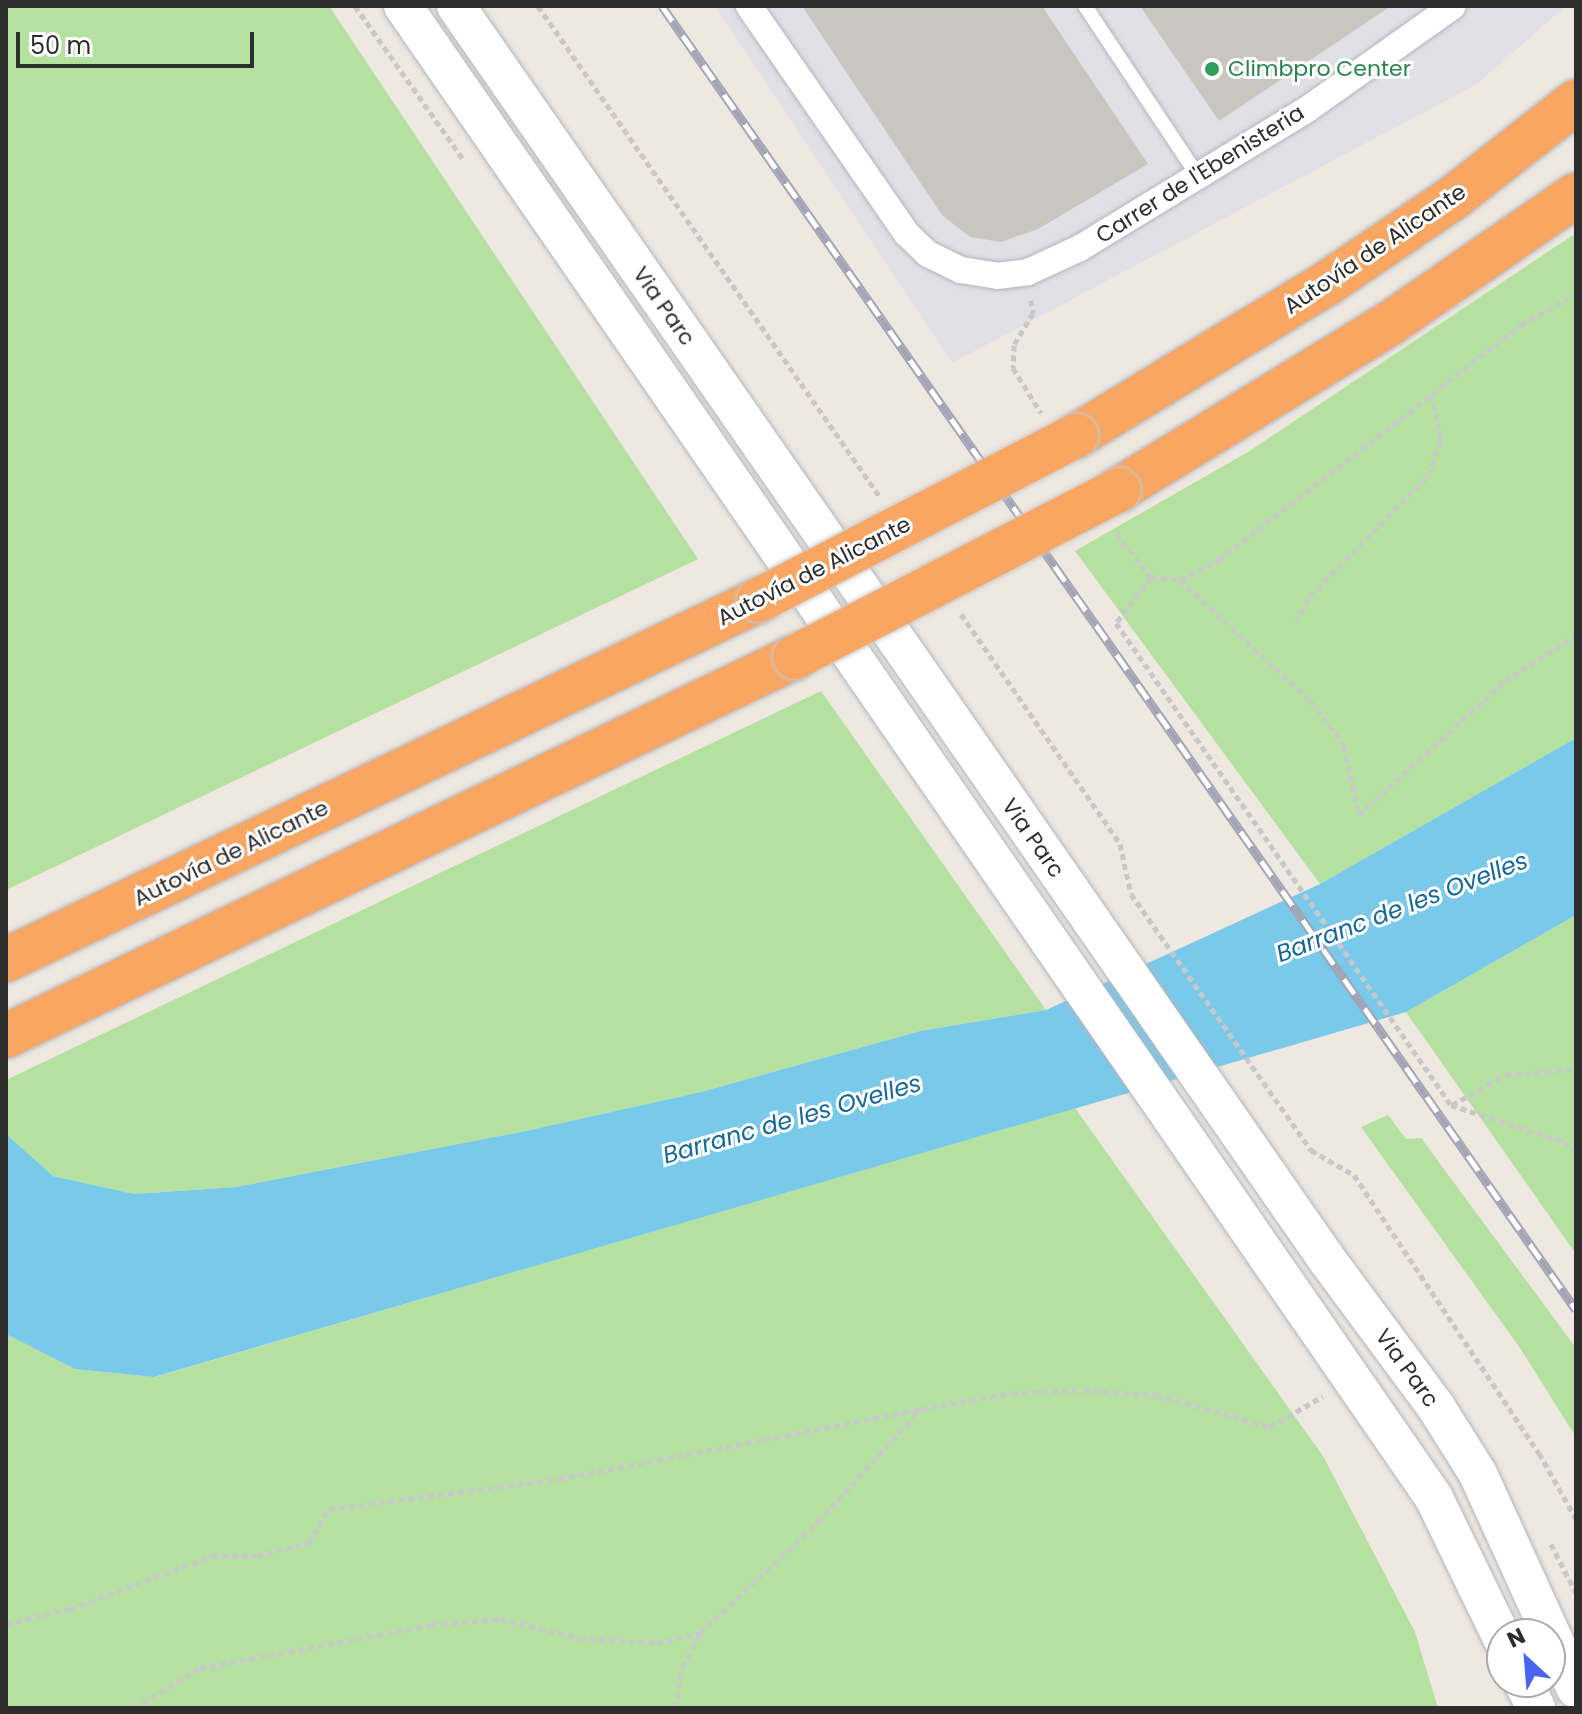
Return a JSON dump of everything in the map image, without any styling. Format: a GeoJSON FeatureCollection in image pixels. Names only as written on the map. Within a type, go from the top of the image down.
{"type":"FeatureCollection","features":[{"type":"Feature","properties":{"kind":"highway","name":"Autovía de Alicante"},"geometry":{"type":"LineString","coordinates":[[6,960],[759,600],[1326,284],[1453,198],[1576,102]]}},
{"type":"Feature","properties":{"kind":"highway"},"geometry":{"type":"LineString","coordinates":[[10,1034],[795,657],[1116,510],[1576,195]]}},
{"type":"Feature","properties":{"kind":"main road","name":"Via Parc"},"geometry":{"type":"LineString","coordinates":[[403,6],[964,825],[1210,1178],[1287,1280],[1434,1498],[1492,1618]]}},
{"type":"Feature","properties":{"kind":"main road","name":"Via Parc"},"geometry":{"type":"LineString","coordinates":[[456,6],[1256,1157],[1436,1407],[1478,1474],[1576,1689]]}},
{"type":"Feature","properties":{"kind":"street","name":"Carrer de l'Ebenisteria"},"geometry":{"type":"LineString","coordinates":[[749,6],[907,234],[928,254],[961,270],[997,276],[1028,272],[1080,248],[1309,108],[1453,6]]}},
{"type":"Feature","properties":{"kind":"lane"},"geometry":{"type":"LineString","coordinates":[[1085,6],[1198,176]]}},
{"type":"Feature","properties":{"kind":"path"},"geometry":{"type":"LineString","coordinates":[[538,6],[884,503]]}},
{"type":"Feature","properties":{"kind":"path"},"geometry":{"type":"LineString","coordinates":[[1028,272],[1033,313],[1014,345],[1013,368],[1062,430]]}},
{"type":"Feature","properties":{"kind":"path"},"geometry":{"type":"LineString","coordinates":[[1151,577],[1180,580],[1219,560],[1521,325],[1576,294]]}},
{"type":"Feature","properties":{"kind":"path"},"geometry":{"type":"LineString","coordinates":[[1296,622],[1310,596],[1429,475],[1441,439],[1432,397]]}},
{"type":"Feature","properties":{"kind":"path"},"geometry":{"type":"LineString","coordinates":[[1116,510],[1151,577]]}},
{"type":"Feature","properties":{"kind":"path"},"geometry":{"type":"LineString","coordinates":[[1151,577],[1116,623],[1207,749],[1451,1105],[1564,1142],[1576,1151]]}},
{"type":"Feature","properties":{"kind":"path"},"geometry":{"type":"LineString","coordinates":[[1180,580],[1311,701],[1344,746],[1359,815],[1505,681],[1576,635]]}},
{"type":"Feature","properties":{"kind":"path"},"geometry":{"type":"LineString","coordinates":[[957,608],[1120,844],[1131,894],[1311,1150],[1354,1175],[1539,1453],[1576,1519]]}},
{"type":"Feature","properties":{"kind":"path"},"geometry":{"type":"LineString","coordinates":[[1451,1105],[1505,1075],[1576,1069]]}},
{"type":"Feature","properties":{"kind":"path"},"geometry":{"type":"LineString","coordinates":[[6,1624],[70,1609],[212,1556],[257,1556],[309,1543],[329,1509],[559,1479],[1012,1393],[1083,1390],[1156,1395],[1270,1427],[1325,1394]]}},
{"type":"Feature","properties":{"kind":"path"},"geometry":{"type":"LineString","coordinates":[[676,1708],[682,1667],[700,1633],[818,1522],[921,1409]]}},
{"type":"Feature","properties":{"kind":"path"},"geometry":{"type":"LineString","coordinates":[[134,1708],[200,1668],[432,1625],[500,1619],[579,1638],[657,1643],[700,1633]]}},
{"type":"Feature","properties":{"kind":"shaded area"},"geometry":{"type":"Polygon","coordinates":[[[715,6],[1566,6],[1477,84],[952,363],[715,6]]]}},
{"type":"Feature","properties":{"kind":"green space"},"geometry":{"type":"Polygon","coordinates":[[[6,6],[329,6],[698,559],[6,890],[6,6]]]}},
{"type":"Feature","properties":{"kind":"green space"},"geometry":{"type":"Polygon","coordinates":[[[1576,233],[1576,738],[1320,884],[1075,551],[1248,452],[1576,233]]]}},
{"type":"Feature","properties":{"kind":"green space"},"geometry":{"type":"Polygon","coordinates":[[[821,691],[1046,1010],[920,1031],[701,1092],[521,1132],[236,1187],[134,1194],[53,1176],[6,1134],[6,1080],[821,691]]]}},
{"type":"Feature","properties":{"kind":"green space"},"geometry":{"type":"Polygon","coordinates":[[[1576,915],[1576,1254],[1406,1012],[1576,915]]]}},
{"type":"Feature","properties":{"kind":"green space"},"geometry":{"type":"Polygon","coordinates":[[[1075,1108],[1323,1456],[1415,1632],[1438,1708],[6,1708],[6,1334],[75,1369],[155,1377],[1075,1108]]]}},
{"type":"Feature","properties":{"kind":"green space"},"geometry":{"type":"Polygon","coordinates":[[[1388,1115],[1406,1139],[1421,1138],[1576,1348],[1576,1437],[1520,1348],[1361,1127],[1388,1115]]]}},
{"type":"Feature","properties":{"kind":"water","name":"Barranc de les Ovelles"},"geometry":{"type":"Polygon","coordinates":[[[1576,738],[1576,915],[1406,1012],[154,1377],[75,1369],[6,1334],[6,1134],[53,1176],[134,1194],[236,1187],[521,1132],[701,1092],[920,1031],[1046,1010],[1320,884],[1576,738]]]}},
{"type":"Feature","properties":{"kind":"building"},"geometry":{"type":"Polygon","coordinates":[[[802,6],[1042,6],[1148,164],[1038,229],[1001,242],[970,237],[942,215],[802,6]]]}},
{"type":"Feature","properties":{"kind":"building"},"geometry":{"type":"Polygon","coordinates":[[[1140,6],[1391,6],[1219,121],[1140,6]]]}},
{"type":"Feature","properties":{"kind":"railway"},"geometry":{"type":"LineString","coordinates":[[662,6],[1576,1310]]}},
{"type":"Feature","properties":{"kind":"place","name":"Climbpro Center"},"geometry":{"type":"Point","coordinates":[1212,69]}}]}
